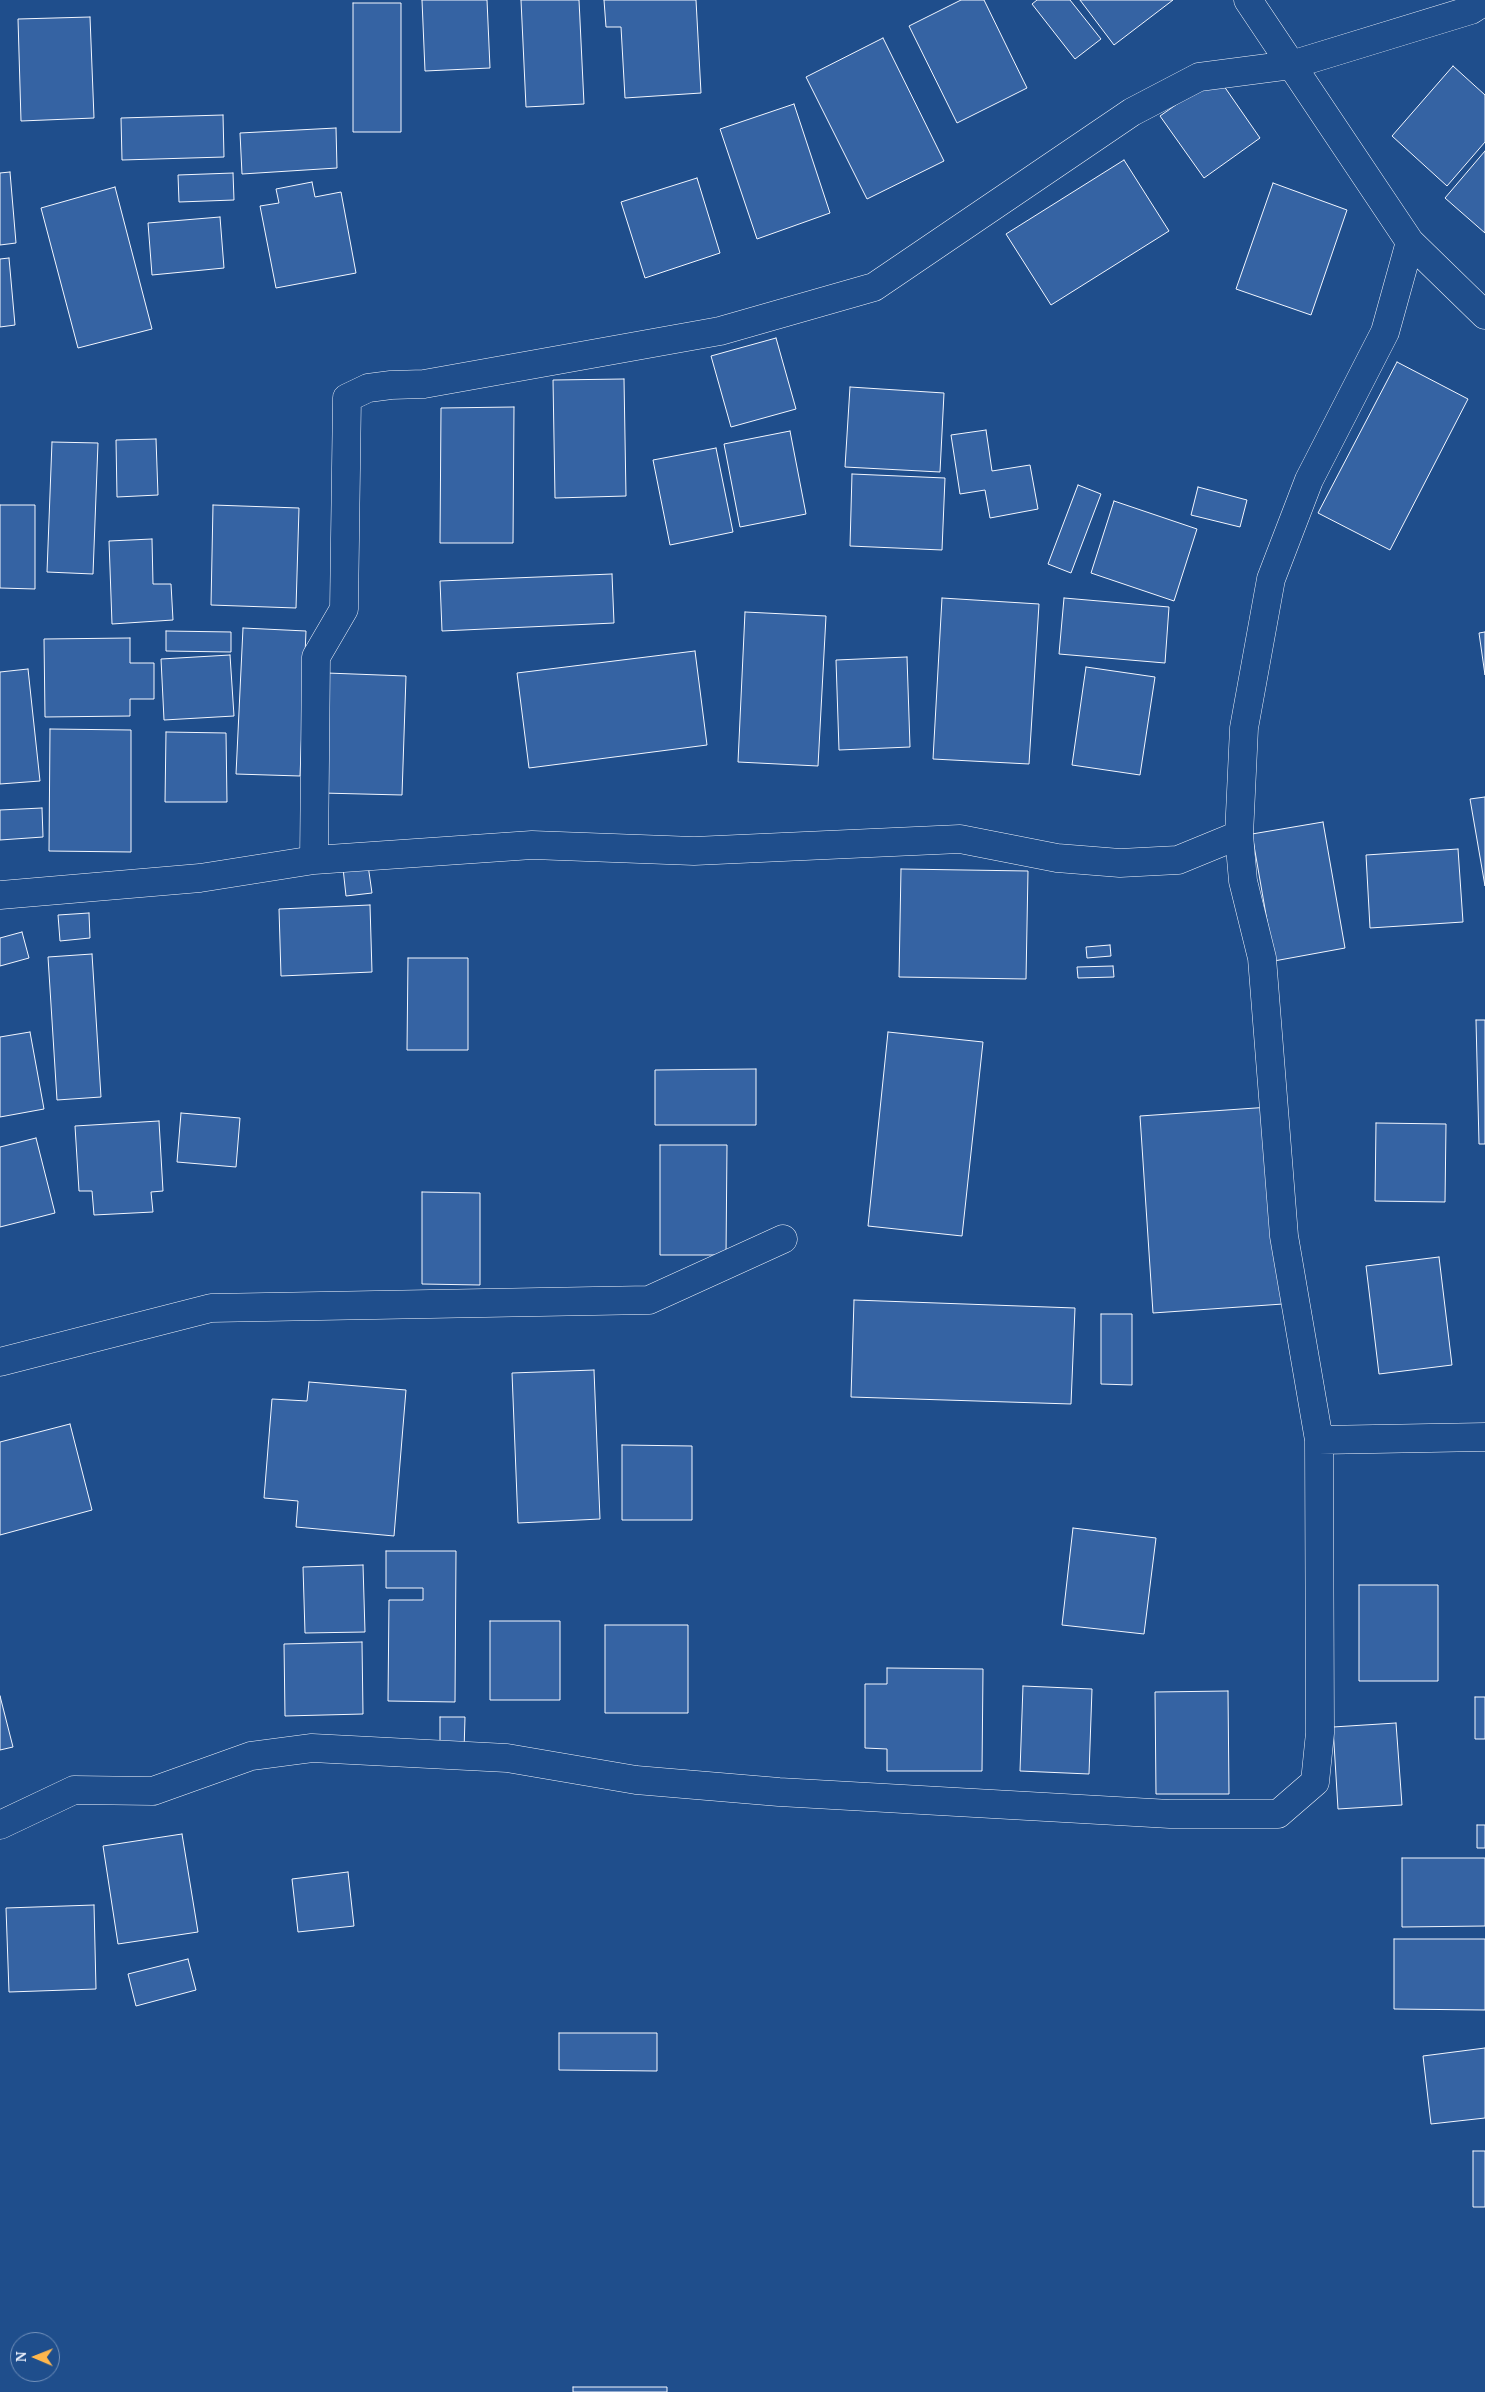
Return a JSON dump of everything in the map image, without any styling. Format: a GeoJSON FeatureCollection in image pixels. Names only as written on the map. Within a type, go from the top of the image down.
{"type":"FeatureCollection","features":[{"type":"Feature","properties":{"kind":"street"},"geometry":{"type":"LineString","coordinates":[[1248,0],[1410,242],[1485,315]]}},
{"type":"Feature","properties":{"kind":"street"},"geometry":{"type":"LineString","coordinates":[[314,860],[316,657],[344,609],[347,398],[368,388],[424,384],[720,331],[874,287],[1140,108],[1199,77],[1291,64],[1471,10],[1485,1]]}},
{"type":"Feature","properties":{"kind":"street"},"geometry":{"type":"LineString","coordinates":[[0,1826],[74,1790],[153,1791],[252,1756],[312,1748],[507,1758],[636,1780],[779,1792],[1170,1814],[1278,1814],[1315,1782],[1320,1733],[1319,1440],[1284,1236],[1262,958],[1243,881],[1239,835],[1244,728],[1271,578],[1309,480],[1385,332],[1410,242]]}},
{"type":"Feature","properties":{"kind":"street"},"geometry":{"type":"LineString","coordinates":[[0,895],[200,878],[314,860],[532,845],[694,851],[960,839],[1057,858],[1120,863],[1178,860],[1239,835]]}},
{"type":"Feature","properties":{"kind":"street"},"geometry":{"type":"LineString","coordinates":[[0,1362],[211,1308],[648,1300],[783,1239]]}},
{"type":"Feature","properties":{"kind":"street"},"geometry":{"type":"LineString","coordinates":[[1319,1440],[1485,1437]]}},
{"type":"Feature","properties":{"kind":"building"},"geometry":{"type":"Polygon","coordinates":[[[422,0],[487,0],[490,68],[425,71],[422,0]]]}},
{"type":"Feature","properties":{"kind":"building"},"geometry":{"type":"Polygon","coordinates":[[[521,0],[579,0],[584,104],[526,107],[521,0]]]}},
{"type":"Feature","properties":{"kind":"building"},"geometry":{"type":"Polygon","coordinates":[[[604,0],[696,0],[701,93],[625,98],[621,27],[606,27],[604,0]]]}},
{"type":"Feature","properties":{"kind":"building"},"geometry":{"type":"Polygon","coordinates":[[[961,0],[984,0],[1027,88],[957,123],[909,26],[961,0]]]}},
{"type":"Feature","properties":{"kind":"building"},"geometry":{"type":"Polygon","coordinates":[[[1037,0],[1070,0],[1101,39],[1075,59],[1032,4],[1037,0]]]}},
{"type":"Feature","properties":{"kind":"building"},"geometry":{"type":"Polygon","coordinates":[[[1080,0],[1173,0],[1114,45],[1080,0]]]}},
{"type":"Feature","properties":{"kind":"building"},"geometry":{"type":"Polygon","coordinates":[[[353,3],[401,3],[401,132],[353,132],[353,3]]]}},
{"type":"Feature","properties":{"kind":"building"},"geometry":{"type":"Polygon","coordinates":[[[90,17],[94,118],[21,121],[18,19],[90,17]]]}},
{"type":"Feature","properties":{"kind":"building"},"geometry":{"type":"Polygon","coordinates":[[[883,38],[944,161],[867,199],[806,77],[883,38]]]}},
{"type":"Feature","properties":{"kind":"building"},"geometry":{"type":"Polygon","coordinates":[[[1453,66],[1485,95],[1485,142],[1447,186],[1392,136],[1453,66]]]}},
{"type":"Feature","properties":{"kind":"building"},"geometry":{"type":"Polygon","coordinates":[[[1217,76],[1260,138],[1204,178],[1160,116],[1217,76]]]}},
{"type":"Feature","properties":{"kind":"building"},"geometry":{"type":"Polygon","coordinates":[[[794,104],[830,213],[757,239],[720,129],[794,104]]]}},
{"type":"Feature","properties":{"kind":"building"},"geometry":{"type":"Polygon","coordinates":[[[223,115],[224,157],[122,160],[121,118],[223,115]]]}},
{"type":"Feature","properties":{"kind":"building"},"geometry":{"type":"Polygon","coordinates":[[[336,128],[337,168],[242,174],[240,133],[336,128]]]}},
{"type":"Feature","properties":{"kind":"building"},"geometry":{"type":"Polygon","coordinates":[[[1485,151],[1485,233],[1445,198],[1485,151]]]}},
{"type":"Feature","properties":{"kind":"building"},"geometry":{"type":"Polygon","coordinates":[[[1124,160],[1169,231],[1051,305],[1006,234],[1124,160]]]}},
{"type":"Feature","properties":{"kind":"building"},"geometry":{"type":"Polygon","coordinates":[[[10,172],[16,243],[0,245],[0,173],[10,172]]]}},
{"type":"Feature","properties":{"kind":"building"},"geometry":{"type":"Polygon","coordinates":[[[233,173],[234,200],[179,202],[178,175],[233,173]]]}},
{"type":"Feature","properties":{"kind":"building"},"geometry":{"type":"Polygon","coordinates":[[[697,178],[720,253],[645,278],[621,202],[697,178]]]}},
{"type":"Feature","properties":{"kind":"building"},"geometry":{"type":"Polygon","coordinates":[[[312,182],[315,197],[341,192],[356,273],[276,288],[260,206],[279,203],[276,189],[312,182]]]}},
{"type":"Feature","properties":{"kind":"building"},"geometry":{"type":"Polygon","coordinates":[[[1273,183],[1347,210],[1311,315],[1236,289],[1273,183]]]}},
{"type":"Feature","properties":{"kind":"building"},"geometry":{"type":"Polygon","coordinates":[[[115,187],[152,329],[78,348],[41,208],[115,187]]]}},
{"type":"Feature","properties":{"kind":"building"},"geometry":{"type":"Polygon","coordinates":[[[220,217],[224,268],[152,275],[148,223],[220,217]]]}},
{"type":"Feature","properties":{"kind":"building"},"geometry":{"type":"Polygon","coordinates":[[[9,258],[15,325],[0,327],[0,259],[9,258]]]}},
{"type":"Feature","properties":{"kind":"building"},"geometry":{"type":"Polygon","coordinates":[[[776,338],[796,409],[731,427],[711,356],[776,338]]]}},
{"type":"Feature","properties":{"kind":"building"},"geometry":{"type":"Polygon","coordinates":[[[1397,362],[1468,399],[1390,550],[1318,513],[1397,362]]]}},
{"type":"Feature","properties":{"kind":"building"},"geometry":{"type":"Polygon","coordinates":[[[624,379],[626,496],[555,498],[553,380],[624,379]]]}},
{"type":"Feature","properties":{"kind":"building"},"geometry":{"type":"Polygon","coordinates":[[[850,387],[944,393],[940,472],[845,467],[850,387]]]}},
{"type":"Feature","properties":{"kind":"building"},"geometry":{"type":"Polygon","coordinates":[[[514,407],[513,543],[440,543],[441,408],[514,407]]]}},
{"type":"Feature","properties":{"kind":"building"},"geometry":{"type":"Polygon","coordinates":[[[986,430],[992,471],[1030,465],[1038,509],[990,518],[985,490],[960,494],[951,435],[986,430]]]}},
{"type":"Feature","properties":{"kind":"building"},"geometry":{"type":"Polygon","coordinates":[[[790,431],[806,514],[740,527],[724,444],[790,431]]]}},
{"type":"Feature","properties":{"kind":"building"},"geometry":{"type":"Polygon","coordinates":[[[156,439],[158,495],[117,497],[116,440],[156,439]]]}},
{"type":"Feature","properties":{"kind":"building"},"geometry":{"type":"Polygon","coordinates":[[[52,442],[98,443],[93,574],[47,572],[52,442]]]}},
{"type":"Feature","properties":{"kind":"building"},"geometry":{"type":"Polygon","coordinates":[[[716,448],[733,532],[670,545],[653,460],[716,448]]]}},
{"type":"Feature","properties":{"kind":"building"},"geometry":{"type":"Polygon","coordinates":[[[852,474],[945,478],[942,550],[850,546],[852,474]]]}},
{"type":"Feature","properties":{"kind":"building"},"geometry":{"type":"Polygon","coordinates":[[[1078,485],[1101,494],[1071,573],[1048,564],[1078,485]]]}},
{"type":"Feature","properties":{"kind":"building"},"geometry":{"type":"Polygon","coordinates":[[[1198,487],[1247,500],[1240,527],[1191,515],[1198,487]]]}},
{"type":"Feature","properties":{"kind":"building"},"geometry":{"type":"Polygon","coordinates":[[[1114,501],[1197,529],[1174,601],[1091,573],[1114,501]]]}},
{"type":"Feature","properties":{"kind":"building"},"geometry":{"type":"Polygon","coordinates":[[[0,505],[35,505],[35,589],[0,588],[0,505]]]}},
{"type":"Feature","properties":{"kind":"building"},"geometry":{"type":"Polygon","coordinates":[[[213,505],[299,508],[296,608],[211,605],[213,505]]]}},
{"type":"Feature","properties":{"kind":"building"},"geometry":{"type":"Polygon","coordinates":[[[152,539],[153,584],[171,584],[173,620],[112,624],[109,541],[152,539]]]}},
{"type":"Feature","properties":{"kind":"building"},"geometry":{"type":"Polygon","coordinates":[[[612,574],[614,623],[442,631],[440,581],[612,574]]]}},
{"type":"Feature","properties":{"kind":"building"},"geometry":{"type":"Polygon","coordinates":[[[942,598],[1039,604],[1029,764],[933,759],[942,598]]]}},
{"type":"Feature","properties":{"kind":"building"},"geometry":{"type":"Polygon","coordinates":[[[1064,598],[1169,607],[1165,663],[1059,654],[1064,598]]]}},
{"type":"Feature","properties":{"kind":"building"},"geometry":{"type":"Polygon","coordinates":[[[745,612],[826,616],[818,766],[738,762],[745,612]]]}},
{"type":"Feature","properties":{"kind":"building"},"geometry":{"type":"Polygon","coordinates":[[[243,628],[306,631],[300,776],[236,774],[243,628]]]}},
{"type":"Feature","properties":{"kind":"building"},"geometry":{"type":"Polygon","coordinates":[[[166,631],[231,632],[231,652],[166,651],[166,631]]]}},
{"type":"Feature","properties":{"kind":"building"},"geometry":{"type":"Polygon","coordinates":[[[1485,632],[1485,675],[1479,633],[1485,632]]]}},
{"type":"Feature","properties":{"kind":"building"},"geometry":{"type":"Polygon","coordinates":[[[130,638],[130,663],[154,663],[154,699],[130,699],[130,716],[45,717],[44,639],[130,638]]]}},
{"type":"Feature","properties":{"kind":"building"},"geometry":{"type":"Polygon","coordinates":[[[695,651],[707,745],[529,768],[517,673],[695,651]]]}},
{"type":"Feature","properties":{"kind":"building"},"geometry":{"type":"Polygon","coordinates":[[[230,655],[234,716],[164,720],[161,659],[230,655]]]}},
{"type":"Feature","properties":{"kind":"building"},"geometry":{"type":"Polygon","coordinates":[[[907,657],[910,747],[839,750],[836,660],[907,657]]]}},
{"type":"Feature","properties":{"kind":"building"},"geometry":{"type":"Polygon","coordinates":[[[1086,667],[1155,677],[1140,775],[1072,765],[1086,667]]]}},
{"type":"Feature","properties":{"kind":"building"},"geometry":{"type":"Polygon","coordinates":[[[28,669],[40,781],[0,784],[0,672],[28,669]]]}},
{"type":"Feature","properties":{"kind":"building"},"geometry":{"type":"Polygon","coordinates":[[[327,673],[406,676],[402,795],[322,793],[327,673]]]}},
{"type":"Feature","properties":{"kind":"building"},"geometry":{"type":"Polygon","coordinates":[[[50,729],[131,730],[131,852],[49,851],[50,729]]]}},
{"type":"Feature","properties":{"kind":"building"},"geometry":{"type":"Polygon","coordinates":[[[166,732],[226,733],[227,802],[165,802],[166,732]]]}},
{"type":"Feature","properties":{"kind":"building"},"geometry":{"type":"Polygon","coordinates":[[[1485,797],[1485,886],[1470,799],[1485,797]]]}},
{"type":"Feature","properties":{"kind":"building"},"geometry":{"type":"Polygon","coordinates":[[[42,808],[43,837],[0,840],[0,810],[42,808]]]}},
{"type":"Feature","properties":{"kind":"building"},"geometry":{"type":"Polygon","coordinates":[[[1323,822],[1345,948],[1274,961],[1252,834],[1323,822]]]}},
{"type":"Feature","properties":{"kind":"building"},"geometry":{"type":"Polygon","coordinates":[[[1458,849],[1463,922],[1370,928],[1366,855],[1458,849]]]}},
{"type":"Feature","properties":{"kind":"building"},"geometry":{"type":"Polygon","coordinates":[[[368,865],[372,893],[346,896],[343,868],[368,865]]]}},
{"type":"Feature","properties":{"kind":"building"},"geometry":{"type":"Polygon","coordinates":[[[901,869],[1028,871],[1026,979],[899,977],[901,869]]]}},
{"type":"Feature","properties":{"kind":"building"},"geometry":{"type":"Polygon","coordinates":[[[370,905],[372,972],[281,976],[279,909],[370,905]]]}},
{"type":"Feature","properties":{"kind":"building"},"geometry":{"type":"Polygon","coordinates":[[[89,913],[90,938],[60,941],[58,915],[89,913]]]}},
{"type":"Feature","properties":{"kind":"building"},"geometry":{"type":"Polygon","coordinates":[[[22,932],[29,958],[0,966],[0,938],[22,932]]]}},
{"type":"Feature","properties":{"kind":"building"},"geometry":{"type":"Polygon","coordinates":[[[1110,945],[1111,956],[1087,958],[1086,947],[1110,945]]]}},
{"type":"Feature","properties":{"kind":"building"},"geometry":{"type":"Polygon","coordinates":[[[92,954],[101,1097],[57,1100],[48,957],[92,954]]]}},
{"type":"Feature","properties":{"kind":"building"},"geometry":{"type":"Polygon","coordinates":[[[408,958],[468,958],[468,1050],[407,1050],[408,958]]]}},
{"type":"Feature","properties":{"kind":"building"},"geometry":{"type":"Polygon","coordinates":[[[1113,966],[1114,977],[1078,978],[1077,967],[1113,966]]]}},
{"type":"Feature","properties":{"kind":"building"},"geometry":{"type":"Polygon","coordinates":[[[1476,1020],[1485,1020],[1485,1144],[1479,1144],[1476,1020]]]}},
{"type":"Feature","properties":{"kind":"building"},"geometry":{"type":"Polygon","coordinates":[[[30,1032],[44,1109],[0,1117],[0,1037],[30,1032]]]}},
{"type":"Feature","properties":{"kind":"building"},"geometry":{"type":"Polygon","coordinates":[[[888,1032],[983,1042],[962,1236],[868,1226],[888,1032]]]}},
{"type":"Feature","properties":{"kind":"building"},"geometry":{"type":"Polygon","coordinates":[[[756,1069],[756,1125],[655,1125],[655,1070],[756,1069]]]}},
{"type":"Feature","properties":{"kind":"building"},"geometry":{"type":"Polygon","coordinates":[[[1270,1107],[1283,1304],[1153,1313],[1140,1116],[1270,1107]]]}},
{"type":"Feature","properties":{"kind":"building"},"geometry":{"type":"Polygon","coordinates":[[[181,1113],[240,1118],[236,1167],[177,1162],[181,1113]]]}},
{"type":"Feature","properties":{"kind":"building"},"geometry":{"type":"Polygon","coordinates":[[[159,1121],[163,1191],[151,1192],[153,1212],[94,1215],[92,1191],[79,1191],[75,1126],[159,1121]]]}},
{"type":"Feature","properties":{"kind":"building"},"geometry":{"type":"Polygon","coordinates":[[[1376,1123],[1446,1124],[1445,1202],[1375,1201],[1376,1123]]]}},
{"type":"Feature","properties":{"kind":"building"},"geometry":{"type":"Polygon","coordinates":[[[36,1138],[55,1213],[0,1227],[0,1147],[36,1138]]]}},
{"type":"Feature","properties":{"kind":"building"},"geometry":{"type":"Polygon","coordinates":[[[660,1145],[727,1145],[726,1255],[660,1255],[660,1145]]]}},
{"type":"Feature","properties":{"kind":"building"},"geometry":{"type":"Polygon","coordinates":[[[422,1192],[480,1193],[480,1285],[422,1284],[422,1192]]]}},
{"type":"Feature","properties":{"kind":"building"},"geometry":{"type":"Polygon","coordinates":[[[1439,1257],[1452,1365],[1379,1374],[1366,1266],[1439,1257]]]}},
{"type":"Feature","properties":{"kind":"building"},"geometry":{"type":"Polygon","coordinates":[[[854,1300],[1075,1308],[1071,1404],[851,1397],[854,1300]]]}},
{"type":"Feature","properties":{"kind":"building"},"geometry":{"type":"Polygon","coordinates":[[[1101,1314],[1132,1314],[1132,1385],[1101,1384],[1101,1314]]]}},
{"type":"Feature","properties":{"kind":"building"},"geometry":{"type":"Polygon","coordinates":[[[594,1370],[600,1519],[518,1523],[512,1373],[594,1370]]]}},
{"type":"Feature","properties":{"kind":"building"},"geometry":{"type":"Polygon","coordinates":[[[309,1382],[406,1390],[394,1536],[296,1527],[298,1501],[264,1498],[272,1399],[307,1401],[309,1382]]]}},
{"type":"Feature","properties":{"kind":"building"},"geometry":{"type":"Polygon","coordinates":[[[70,1424],[92,1510],[0,1535],[0,1442],[70,1424]]]}},
{"type":"Feature","properties":{"kind":"building"},"geometry":{"type":"Polygon","coordinates":[[[622,1445],[692,1446],[692,1520],[622,1520],[622,1445]]]}},
{"type":"Feature","properties":{"kind":"building"},"geometry":{"type":"Polygon","coordinates":[[[1073,1528],[1156,1538],[1144,1634],[1062,1625],[1073,1528]]]}},
{"type":"Feature","properties":{"kind":"building"},"geometry":{"type":"Polygon","coordinates":[[[386,1551],[456,1551],[455,1702],[388,1701],[389,1600],[423,1600],[423,1588],[386,1588],[386,1551]]]}},
{"type":"Feature","properties":{"kind":"building"},"geometry":{"type":"Polygon","coordinates":[[[363,1565],[365,1632],[305,1633],[303,1567],[363,1565]]]}},
{"type":"Feature","properties":{"kind":"building"},"geometry":{"type":"Polygon","coordinates":[[[1359,1585],[1438,1585],[1438,1681],[1359,1681],[1359,1585]]]}},
{"type":"Feature","properties":{"kind":"building"},"geometry":{"type":"Polygon","coordinates":[[[490,1621],[560,1621],[560,1700],[490,1700],[490,1621]]]}},
{"type":"Feature","properties":{"kind":"building"},"geometry":{"type":"Polygon","coordinates":[[[605,1625],[688,1625],[688,1713],[605,1713],[605,1625]]]}},
{"type":"Feature","properties":{"kind":"building"},"geometry":{"type":"Polygon","coordinates":[[[362,1642],[363,1714],[285,1716],[284,1644],[362,1642]]]}},
{"type":"Feature","properties":{"kind":"building"},"geometry":{"type":"Polygon","coordinates":[[[887,1668],[983,1669],[982,1771],[887,1771],[887,1749],[865,1748],[865,1684],[887,1684],[887,1668]]]}},
{"type":"Feature","properties":{"kind":"building"},"geometry":{"type":"Polygon","coordinates":[[[1023,1686],[1092,1689],[1089,1774],[1020,1771],[1023,1686]]]}},
{"type":"Feature","properties":{"kind":"building"},"geometry":{"type":"Polygon","coordinates":[[[1228,1691],[1229,1794],[1156,1794],[1155,1692],[1228,1691]]]}},
{"type":"Feature","properties":{"kind":"building"},"geometry":{"type":"Polygon","coordinates":[[[0,1696],[13,1747],[0,1750],[0,1696]]]}},
{"type":"Feature","properties":{"kind":"building"},"geometry":{"type":"Polygon","coordinates":[[[1475,1697],[1485,1697],[1485,1739],[1475,1739],[1475,1697]]]}},
{"type":"Feature","properties":{"kind":"building"},"geometry":{"type":"Polygon","coordinates":[[[440,1717],[465,1717],[464,1752],[440,1752],[440,1717]]]}},
{"type":"Feature","properties":{"kind":"building"},"geometry":{"type":"Polygon","coordinates":[[[1396,1723],[1402,1805],[1338,1809],[1333,1727],[1396,1723]]]}},
{"type":"Feature","properties":{"kind":"building"},"geometry":{"type":"Polygon","coordinates":[[[1477,1825],[1485,1825],[1485,1848],[1477,1848],[1477,1825]]]}},
{"type":"Feature","properties":{"kind":"building"},"geometry":{"type":"Polygon","coordinates":[[[182,1834],[198,1932],[118,1944],[103,1846],[182,1834]]]}},
{"type":"Feature","properties":{"kind":"building"},"geometry":{"type":"Polygon","coordinates":[[[1402,1858],[1485,1858],[1485,1926],[1402,1927],[1402,1858]]]}},
{"type":"Feature","properties":{"kind":"building"},"geometry":{"type":"Polygon","coordinates":[[[348,1872],[354,1926],[298,1932],[292,1879],[348,1872]]]}},
{"type":"Feature","properties":{"kind":"building"},"geometry":{"type":"Polygon","coordinates":[[[94,1905],[96,1989],[9,1992],[6,1908],[94,1905]]]}},
{"type":"Feature","properties":{"kind":"building"},"geometry":{"type":"Polygon","coordinates":[[[1394,1939],[1485,1939],[1485,2010],[1394,2009],[1394,1939]]]}},
{"type":"Feature","properties":{"kind":"building"},"geometry":{"type":"Polygon","coordinates":[[[188,1959],[196,1990],[136,2006],[128,1974],[188,1959]]]}},
{"type":"Feature","properties":{"kind":"building"},"geometry":{"type":"Polygon","coordinates":[[[559,2033],[657,2033],[657,2071],[559,2070],[559,2033]]]}},
{"type":"Feature","properties":{"kind":"building"},"geometry":{"type":"Polygon","coordinates":[[[1485,2048],[1485,2118],[1431,2124],[1423,2056],[1485,2048]]]}},
{"type":"Feature","properties":{"kind":"building"},"geometry":{"type":"Polygon","coordinates":[[[1473,2151],[1485,2151],[1485,2207],[1473,2207],[1473,2151]]]}},
{"type":"Feature","properties":{"kind":"building"},"geometry":{"type":"Polygon","coordinates":[[[573,2387],[667,2387],[667,2392],[573,2392],[573,2387]]]}}]}
